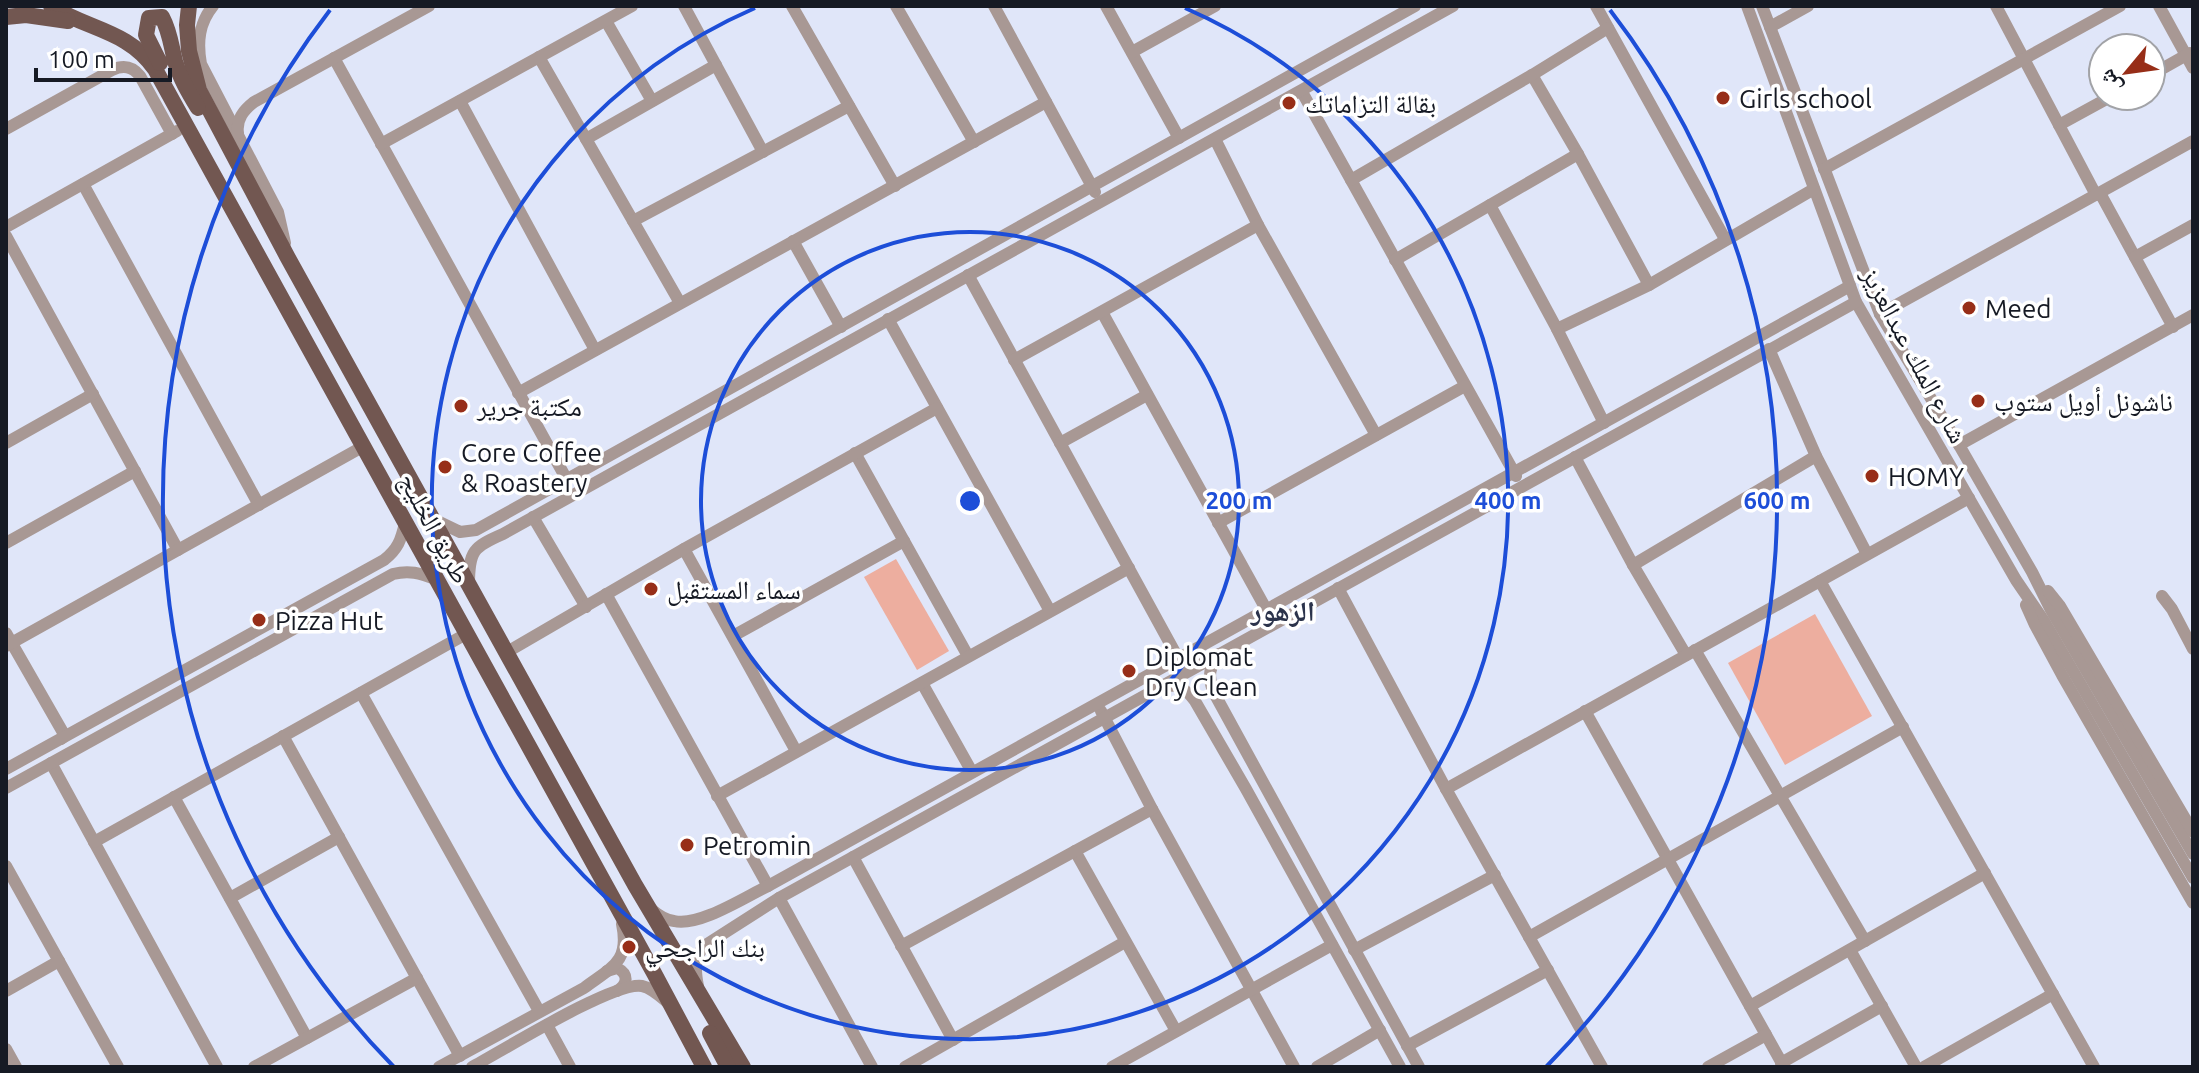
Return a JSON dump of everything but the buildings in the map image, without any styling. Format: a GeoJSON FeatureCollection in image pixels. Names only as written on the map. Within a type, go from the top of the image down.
{"type":"FeatureCollection","features":[{"type":"Feature","properties":{"kind":"main road","name":"طريق الخليج"},"geometry":{"type":"LineString","coordinates":[[51,6],[132,45],[149,61],[179,130],[364,446],[704,1067]]}},
{"type":"Feature","properties":{"kind":"main road","name":"طريق الخليج"},"geometry":{"type":"LineString","coordinates":[[189,6],[187,25],[199,90],[288,258],[647,905],[743,1067]]}},
{"type":"Feature","properties":{"kind":"main road"},"geometry":{"type":"LineString","coordinates":[[6,17],[26,15],[96,27]]}},
{"type":"Feature","properties":{"kind":"main road"},"geometry":{"type":"LineString","coordinates":[[179,130],[175,92],[146,35],[149,18],[162,17],[170,31],[174,58],[187,90],[214,137],[239,164]]}},
{"type":"Feature","properties":{"kind":"main road"},"geometry":{"type":"LineString","coordinates":[[662,931],[681,980],[728,1067]]}},
{"type":"Feature","properties":{"kind":"main road"},"geometry":{"type":"LineString","coordinates":[[654,973],[689,1021],[715,1067]]}},
{"type":"Feature","properties":{"kind":"street"},"geometry":{"type":"LineString","coordinates":[[192,65],[196,22],[205,6]]}},
{"type":"Feature","properties":{"kind":"street"},"geometry":{"type":"LineString","coordinates":[[213,6],[200,32],[199,53],[205,74],[278,212],[288,258]]}},
{"type":"Feature","properties":{"kind":"street"},"geometry":{"type":"LineString","coordinates":[[242,143],[237,127],[245,109],[254,102],[429,6]]}},
{"type":"Feature","properties":{"kind":"street"},"geometry":{"type":"LineString","coordinates":[[381,144],[632,6]]}},
{"type":"Feature","properties":{"kind":"street"},"geometry":{"type":"LineString","coordinates":[[684,6],[763,152]]}},
{"type":"Feature","properties":{"kind":"street"},"geometry":{"type":"LineString","coordinates":[[792,6],[895,186]]}},
{"type":"Feature","properties":{"kind":"street"},"geometry":{"type":"LineString","coordinates":[[896,6],[974,142]]}},
{"type":"Feature","properties":{"kind":"street"},"geometry":{"type":"LineString","coordinates":[[994,6],[1100,202]]}},
{"type":"Feature","properties":{"kind":"street"},"geometry":{"type":"LineString","coordinates":[[1106,6],[1179,138]]}},
{"type":"Feature","properties":{"kind":"street"},"geometry":{"type":"LineString","coordinates":[[1132,52],[1215,6]]}},
{"type":"Feature","properties":{"kind":"street"},"geometry":{"type":"LineString","coordinates":[[433,519],[452,529],[476,530],[1415,6]]}},
{"type":"Feature","properties":{"kind":"street"},"geometry":{"type":"LineString","coordinates":[[469,584],[469,561],[472,553],[484,542],[1453,6]]}},
{"type":"Feature","properties":{"kind":"street"},"geometry":{"type":"LineString","coordinates":[[1596,6],[1725,239]]}},
{"type":"Feature","properties":{"kind":"street","name":"شارع الملك عبدالعزيز"},"geometry":{"type":"LineString","coordinates":[[1747,6],[1856,302],[2193,878]]}},
{"type":"Feature","properties":{"kind":"street","name":"شارع الملك عبدالعزيز"},"geometry":{"type":"LineString","coordinates":[[1762,6],[1880,314],[1959,445],[2193,854]]}},
{"type":"Feature","properties":{"kind":"street"},"geometry":{"type":"LineString","coordinates":[[1770,27],[1808,6]]}},
{"type":"Feature","properties":{"kind":"street"},"geometry":{"type":"LineString","coordinates":[[1996,6],[2173,327]]}},
{"type":"Feature","properties":{"kind":"street"},"geometry":{"type":"LineString","coordinates":[[1824,169],[2120,6]]}},
{"type":"Feature","properties":{"kind":"street"},"geometry":{"type":"LineString","coordinates":[[2159,6],[2190,54],[2193,68]]}},
{"type":"Feature","properties":{"kind":"street"},"geometry":{"type":"LineString","coordinates":[[606,21],[652,101]]}},
{"type":"Feature","properties":{"kind":"street"},"geometry":{"type":"LineString","coordinates":[[1351,180],[1608,28]]}},
{"type":"Feature","properties":{"kind":"street"},"geometry":{"type":"LineString","coordinates":[[2167,66],[2190,54]]}},
{"type":"Feature","properties":{"kind":"street"},"geometry":{"type":"LineString","coordinates":[[539,57],[680,303]]}},
{"type":"Feature","properties":{"kind":"street"},"geometry":{"type":"LineString","coordinates":[[334,58],[567,480]]}},
{"type":"Feature","properties":{"kind":"street"},"geometry":{"type":"LineString","coordinates":[[586,139],[716,65]]}},
{"type":"Feature","properties":{"kind":"street"},"geometry":{"type":"LineString","coordinates":[[6,129],[112,70],[124,67],[135,70],[179,130],[6,227]]}},
{"type":"Feature","properties":{"kind":"street"},"geometry":{"type":"LineString","coordinates":[[1532,75],[1649,285]]}},
{"type":"Feature","properties":{"kind":"street"},"geometry":{"type":"LineString","coordinates":[[1302,92],[1521,486]]}},
{"type":"Feature","properties":{"kind":"street"},"geometry":{"type":"LineString","coordinates":[[216,93],[235,106],[254,102]]}},
{"type":"Feature","properties":{"kind":"street"},"geometry":{"type":"LineString","coordinates":[[460,101],[595,350]]}},
{"type":"Feature","properties":{"kind":"street"},"geometry":{"type":"LineString","coordinates":[[518,393],[1046,102]]}},
{"type":"Feature","properties":{"kind":"street"},"geometry":{"type":"LineString","coordinates":[[633,221],[849,106]]}},
{"type":"Feature","properties":{"kind":"street"},"geometry":{"type":"LineString","coordinates":[[2059,125],[2087,110]]}},
{"type":"Feature","properties":{"kind":"street"},"geometry":{"type":"LineString","coordinates":[[1215,139],[1258,225],[1376,435]]}},
{"type":"Feature","properties":{"kind":"street"},"geometry":{"type":"LineString","coordinates":[[1880,314],[2193,141]]}},
{"type":"Feature","properties":{"kind":"street"},"geometry":{"type":"LineString","coordinates":[[1395,260],[1578,154]]}},
{"type":"Feature","properties":{"kind":"street"},"geometry":{"type":"LineString","coordinates":[[83,184],[259,505]]}},
{"type":"Feature","properties":{"kind":"street"},"geometry":{"type":"LineString","coordinates":[[1557,329],[1649,285],[1814,189]]}},
{"type":"Feature","properties":{"kind":"street"},"geometry":{"type":"LineString","coordinates":[[1490,205],[1604,423]]}},
{"type":"Feature","properties":{"kind":"street"},"geometry":{"type":"LineString","coordinates":[[1014,360],[1258,225]]}},
{"type":"Feature","properties":{"kind":"street"},"geometry":{"type":"LineString","coordinates":[[2135,257],[2193,225]]}},
{"type":"Feature","properties":{"kind":"street"},"geometry":{"type":"LineString","coordinates":[[6,236],[178,550]]}},
{"type":"Feature","properties":{"kind":"street"},"geometry":{"type":"LineString","coordinates":[[793,241],[841,327]]}},
{"type":"Feature","properties":{"kind":"street"},"geometry":{"type":"LineString","coordinates":[[968,275],[1178,658]]}},
{"type":"Feature","properties":{"kind":"street"},"geometry":{"type":"LineString","coordinates":[[647,905],[658,915],[685,922],[701,918],[768,886],[1850,286]]}},
{"type":"Feature","properties":{"kind":"street"},"geometry":{"type":"LineString","coordinates":[[700,997],[695,971],[697,957],[704,946],[779,898],[1856,302]]}},
{"type":"Feature","properties":{"kind":"street"},"geometry":{"type":"LineString","coordinates":[[1102,312],[1266,609]]}},
{"type":"Feature","properties":{"kind":"street"},"geometry":{"type":"LineString","coordinates":[[1959,445],[2193,315]]}},
{"type":"Feature","properties":{"kind":"street"},"geometry":{"type":"LineString","coordinates":[[888,319],[1050,611]]}},
{"type":"Feature","properties":{"kind":"street"},"geometry":{"type":"LineString","coordinates":[[1769,349],[1816,456],[1867,554]]}},
{"type":"Feature","properties":{"kind":"street"},"geometry":{"type":"LineString","coordinates":[[1218,523],[1465,386]]}},
{"type":"Feature","properties":{"kind":"street"},"geometry":{"type":"LineString","coordinates":[[6,443],[93,394]]}},
{"type":"Feature","properties":{"kind":"street"},"geometry":{"type":"LineString","coordinates":[[1060,443],[1147,395]]}},
{"type":"Feature","properties":{"kind":"street"},"geometry":{"type":"LineString","coordinates":[[507,652],[937,408]]}},
{"type":"Feature","properties":{"kind":"street"},"geometry":{"type":"LineString","coordinates":[[65,736],[8,641],[364,446]]}},
{"type":"Feature","properties":{"kind":"street"},"geometry":{"type":"LineString","coordinates":[[855,453],[968,656]]}},
{"type":"Feature","properties":{"kind":"street"},"geometry":{"type":"LineString","coordinates":[[1633,565],[1816,456]]}},
{"type":"Feature","properties":{"kind":"street"},"geometry":{"type":"LineString","coordinates":[[1575,457],[1633,565],[1781,796],[1865,941]]}},
{"type":"Feature","properties":{"kind":"street"},"geometry":{"type":"LineString","coordinates":[[6,543],[135,471]]}},
{"type":"Feature","properties":{"kind":"street"},"geometry":{"type":"LineString","coordinates":[[1446,789],[1969,498]]}},
{"type":"Feature","properties":{"kind":"street"},"geometry":{"type":"LineString","coordinates":[[514,527],[511,518],[515,508]]}},
{"type":"Feature","properties":{"kind":"street"},"geometry":{"type":"LineString","coordinates":[[533,517],[586,607]]}},
{"type":"Feature","properties":{"kind":"street"},"geometry":{"type":"LineString","coordinates":[[6,769],[384,560],[394,553],[405,523]]}},
{"type":"Feature","properties":{"kind":"street"},"geometry":{"type":"LineString","coordinates":[[733,636],[904,541]]}},
{"type":"Feature","properties":{"kind":"street"},"geometry":{"type":"LineString","coordinates":[[684,549],[796,751]]}},
{"type":"Feature","properties":{"kind":"street"},"geometry":{"type":"LineString","coordinates":[[717,796],[1129,568]]}},
{"type":"Feature","properties":{"kind":"street"},"geometry":{"type":"LineString","coordinates":[[6,788],[393,574],[418,572],[435,579]]}},
{"type":"Feature","properties":{"kind":"street","name":"شارع الملك عبدالعزيز"},"geometry":{"type":"LineString","coordinates":[[2032,572],[2060,606],[2193,832]]}},
{"type":"Feature","properties":{"kind":"street","name":"شارع الملك عبدالعزيز"},"geometry":{"type":"LineString","coordinates":[[2016,580],[2035,625],[2062,675],[2193,903]]}},
{"type":"Feature","properties":{"kind":"street"},"geometry":{"type":"LineString","coordinates":[[1820,581],[2094,1067]]}},
{"type":"Feature","properties":{"kind":"street"},"geometry":{"type":"LineString","coordinates":[[1338,588],[1446,789],[1602,1067]]}},
{"type":"Feature","properties":{"kind":"street"},"geometry":{"type":"LineString","coordinates":[[606,594],[768,886]]}},
{"type":"Feature","properties":{"kind":"street"},"geometry":{"type":"LineString","coordinates":[[2162,596],[2193,649]]}},
{"type":"Feature","properties":{"kind":"street"},"geometry":{"type":"LineString","coordinates":[[94,842],[466,634]]}},
{"type":"Feature","properties":{"kind":"street"},"geometry":{"type":"LineString","coordinates":[[1220,654],[1211,668],[1213,691],[1419,1067]]}},
{"type":"Feature","properties":{"kind":"street"},"geometry":{"type":"LineString","coordinates":[[1151,673],[1129,693],[1103,708],[1103,718],[1294,1067]]}},
{"type":"Feature","properties":{"kind":"street"},"geometry":{"type":"LineString","coordinates":[[922,683],[972,772]]}},
{"type":"Feature","properties":{"kind":"street"},"geometry":{"type":"LineString","coordinates":[[1161,686],[1178,686],[1195,701],[1400,1067]]}},
{"type":"Feature","properties":{"kind":"street"},"geometry":{"type":"LineString","coordinates":[[1195,701],[1195,692],[1201,687],[1209,687],[1213,691]]}},
{"type":"Feature","properties":{"kind":"street"},"geometry":{"type":"LineString","coordinates":[[361,693],[539,1011]]}},
{"type":"Feature","properties":{"kind":"street"},"geometry":{"type":"LineString","coordinates":[[1585,711],[1782,1065],[1882,1006]]}},
{"type":"Feature","properties":{"kind":"street"},"geometry":{"type":"LineString","coordinates":[[1529,937],[1903,727]]}},
{"type":"Feature","properties":{"kind":"street"},"geometry":{"type":"LineString","coordinates":[[6,781],[65,736]]}},
{"type":"Feature","properties":{"kind":"street"},"geometry":{"type":"LineString","coordinates":[[283,736],[460,1056]]}},
{"type":"Feature","properties":{"kind":"street"},"geometry":{"type":"LineString","coordinates":[[51,763],[217,1067]]}},
{"type":"Feature","properties":{"kind":"street"},"geometry":{"type":"LineString","coordinates":[[174,797],[307,1038]]}},
{"type":"Feature","properties":{"kind":"street"},"geometry":{"type":"LineString","coordinates":[[901,946],[1152,809]]}},
{"type":"Feature","properties":{"kind":"street"},"geometry":{"type":"LineString","coordinates":[[230,898],[339,837]]}},
{"type":"Feature","properties":{"kind":"street"},"geometry":{"type":"LineString","coordinates":[[1075,851],[1176,1031]]}},
{"type":"Feature","properties":{"kind":"street"},"geometry":{"type":"LineString","coordinates":[[853,857],[953,1040]]}},
{"type":"Feature","properties":{"kind":"street"},"geometry":{"type":"LineString","coordinates":[[6,866],[11,886],[59,961],[118,1067]]}},
{"type":"Feature","properties":{"kind":"street"},"geometry":{"type":"LineString","coordinates":[[1750,1006],[1985,873]]}},
{"type":"Feature","properties":{"kind":"street"},"geometry":{"type":"LineString","coordinates":[[1354,950],[1495,875]]}},
{"type":"Feature","properties":{"kind":"street"},"geometry":{"type":"LineString","coordinates":[[779,898],[872,1067]]}},
{"type":"Feature","properties":{"kind":"street"},"geometry":{"type":"LineString","coordinates":[[439,1067],[584,988],[619,960],[625,947],[620,913]]}},
{"type":"Feature","properties":{"kind":"street"},"geometry":{"type":"LineString","coordinates":[[701,918],[696,923],[697,934],[703,939],[713,939]]}},
{"type":"Feature","properties":{"kind":"street"},"geometry":{"type":"LineString","coordinates":[[905,1067],[1125,942]]}},
{"type":"Feature","properties":{"kind":"street"},"geometry":{"type":"LineString","coordinates":[[1112,1067],[1332,945]]}},
{"type":"Feature","properties":{"kind":"street"},"geometry":{"type":"LineString","coordinates":[[1850,950],[1916,1067]]}},
{"type":"Feature","properties":{"kind":"street"},"geometry":{"type":"LineString","coordinates":[[6,991],[59,961]]}},
{"type":"Feature","properties":{"kind":"street"},"geometry":{"type":"LineString","coordinates":[[603,973],[614,967],[624,974],[625,985],[614,992]]}},
{"type":"Feature","properties":{"kind":"street"},"geometry":{"type":"LineString","coordinates":[[1407,1046],[1548,970]]}},
{"type":"Feature","properties":{"kind":"street"},"geometry":{"type":"LineString","coordinates":[[254,1067],[417,978]]}},
{"type":"Feature","properties":{"kind":"street"},"geometry":{"type":"LineString","coordinates":[[472,1067],[594,1000],[632,986],[651,989],[673,1008]]}},
{"type":"Feature","properties":{"kind":"street"},"geometry":{"type":"LineString","coordinates":[[1924,1067],[2053,994]]}},
{"type":"Feature","properties":{"kind":"street"},"geometry":{"type":"LineString","coordinates":[[547,1025],[570,1067]]}},
{"type":"Feature","properties":{"kind":"street"},"geometry":{"type":"LineString","coordinates":[[1317,1067],[1380,1030]]}},
{"type":"Feature","properties":{"kind":"street"},"geometry":{"type":"LineString","coordinates":[[1708,1067],[1766,1035]]}},
{"type":"Feature","properties":{"kind":"street"},"geometry":{"type":"LineString","coordinates":[[6,1049],[16,1067]]}},
{"type":"Feature","properties":{"kind":"shaded area"},"geometry":{"type":"Polygon","coordinates":[[[896,559],[949,651],[917,670],[864,577],[896,559]]]}},
{"type":"Feature","properties":{"kind":"shaded area"},"geometry":{"type":"Polygon","coordinates":[[[1815,614],[1872,716],[1785,765],[1728,663],[1815,614]]]}},
{"type":"Feature","properties":{"kind":"place","name":"Girls school"},"geometry":{"type":"Point","coordinates":[1723,98]}},
{"type":"Feature","properties":{"kind":"place","name":"بقالة التزاماتك"},"geometry":{"type":"Point","coordinates":[1289,103]}},
{"type":"Feature","properties":{"kind":"place","name":"Meed"},"geometry":{"type":"Point","coordinates":[1969,308]}},
{"type":"Feature","properties":{"kind":"place","name":"ناشونل أويل ستوب"},"geometry":{"type":"Point","coordinates":[1978,401]}},
{"type":"Feature","properties":{"kind":"place","name":"مكتبة جرير"},"geometry":{"type":"Point","coordinates":[461,406]}},
{"type":"Feature","properties":{"kind":"place","name":"Core Coffee & Roastery"},"geometry":{"type":"Point","coordinates":[445,467]}},
{"type":"Feature","properties":{"kind":"place","name":"HOMY"},"geometry":{"type":"Point","coordinates":[1872,476]}},
{"type":"Feature","properties":{"kind":"place","name":"سماء المستقبل"},"geometry":{"type":"Point","coordinates":[651,589]}},
{"type":"Feature","properties":{"kind":"place","name":"Pizza Hut"},"geometry":{"type":"Point","coordinates":[259,620]}},
{"type":"Feature","properties":{"kind":"place","name":"Diplomat Dry Clean"},"geometry":{"type":"Point","coordinates":[1129,671]}},
{"type":"Feature","properties":{"kind":"place","name":"Petromin"},"geometry":{"type":"Point","coordinates":[687,845]}},
{"type":"Feature","properties":{"kind":"place","name":"بنك الراجحي"},"geometry":{"type":"Point","coordinates":[629,947]}},
{"type":"Feature","properties":{"kind":"district","name":"الزهور"},"geometry":{"type":"Point","coordinates":[1283,610]}}]}
